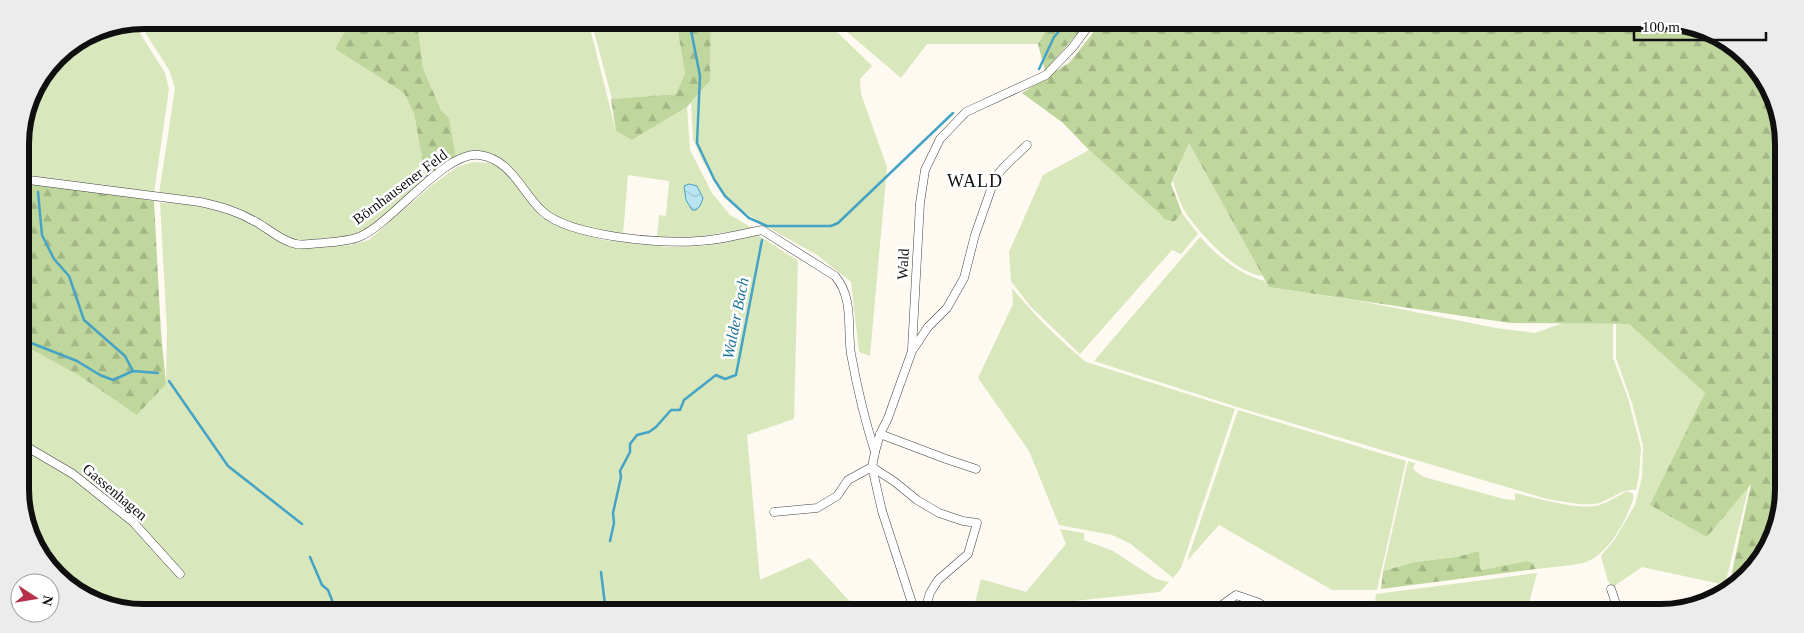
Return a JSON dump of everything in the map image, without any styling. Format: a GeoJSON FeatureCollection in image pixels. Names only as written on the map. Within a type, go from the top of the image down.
{"type":"FeatureCollection","features":[{"type":"Feature","properties":{"kind":"street","name":"Wald"},"geometry":{"type":"LineString","coordinates":[[912,352],[920,203],[925,170],[940,139],[966,112],[1046,75],[1072,48],[1086,29]]}},
{"type":"Feature","properties":{"kind":"street"},"geometry":{"type":"LineString","coordinates":[[912,604],[882,511],[872,468],[880,434],[888,418],[912,352],[928,327],[948,308],[964,278],[975,236],[995,178],[1027,145]]}},
{"type":"Feature","properties":{"kind":"street","name":"Börnhausener Feld"},"geometry":{"type":"LineString","coordinates":[[29,180],[200,202],[229,208],[296,244],[331,242],[359,237],[382,222],[427,182],[457,160],[478,155],[497,160],[508,168],[527,195],[543,212],[566,224],[606,236],[698,241],[762,230],[835,276],[842,285],[848,306],[851,352],[868,431],[876,452]]}},
{"type":"Feature","properties":{"kind":"street"},"geometry":{"type":"LineString","coordinates":[[880,434],[976,469]]}},
{"type":"Feature","properties":{"kind":"street","name":"Gassenhagen"},"geometry":{"type":"LineString","coordinates":[[29,448],[73,474],[133,522],[180,574]]}},
{"type":"Feature","properties":{"kind":"street"},"geometry":{"type":"LineString","coordinates":[[774,512],[817,508],[837,496],[848,480],[872,468]]}},
{"type":"Feature","properties":{"kind":"street"},"geometry":{"type":"LineString","coordinates":[[872,468],[939,513],[963,521],[977,523],[968,554],[938,580],[930,593],[927,604]]}},
{"type":"Feature","properties":{"kind":"street"},"geometry":{"type":"LineString","coordinates":[[1611,589],[1616,604]]}},
{"type":"Feature","properties":{"kind":"street"},"geometry":{"type":"LineString","coordinates":[[1223,604],[1236,595],[1260,604]]}},
{"type":"Feature","properties":{"kind":"green space"},"geometry":{"type":"Polygon","coordinates":[[[137,29],[165,73],[169,89],[154,193],[29,178],[30,129],[38,100],[48,80],[62,62],[80,48],[100,38],[121,31],[137,29]]]}},
{"type":"Feature","properties":{"kind":"green space"},"geometry":{"type":"Polygon","coordinates":[[[143,29],[350,29],[335,49],[404,93],[414,114],[426,180],[380,221],[358,235],[331,240],[297,241],[229,206],[195,197],[159,194],[175,88],[169,70],[143,29]]]}},
{"type":"Feature","properties":{"kind":"green space"},"geometry":{"type":"Polygon","coordinates":[[[346,29],[418,29],[423,68],[441,110],[449,118],[456,157],[426,180],[414,114],[404,93],[335,49],[346,29]]]}},
{"type":"Feature","properties":{"kind":"green space"},"geometry":{"type":"Polygon","coordinates":[[[418,29],[590,29],[616,131],[632,140],[687,107],[690,150],[712,193],[730,215],[754,229],[698,238],[657,237],[659,215],[666,216],[669,181],[628,175],[623,235],[593,231],[561,220],[544,209],[536,201],[516,175],[501,160],[479,153],[470,153],[456,157],[449,118],[441,110],[423,68],[418,29]]]}},
{"type":"Feature","properties":{"kind":"green space"},"geometry":{"type":"Polygon","coordinates":[[[593,29],[678,29],[685,73],[676,94],[612,99],[593,29]]]}},
{"type":"Feature","properties":{"kind":"green space"},"geometry":{"type":"Polygon","coordinates":[[[678,29],[711,29],[710,81],[687,107],[632,140],[616,131],[611,99],[676,94],[685,73],[678,29]]]}},
{"type":"Feature","properties":{"kind":"green space"},"geometry":{"type":"Polygon","coordinates":[[[711,29],[834,29],[872,66],[860,79],[861,94],[887,167],[870,356],[859,352],[851,282],[817,255],[764,225],[730,202],[702,160],[693,139],[691,103],[710,81],[711,29]]]}},
{"type":"Feature","properties":{"kind":"green space"},"geometry":{"type":"Polygon","coordinates":[[[844,29],[1047,29],[1038,44],[927,44],[901,78],[844,29]]]}},
{"type":"Feature","properties":{"kind":"green space"},"geometry":{"type":"Polygon","coordinates":[[[1047,29],[1081,29],[1045,71],[1038,44],[1047,29]]]}},
{"type":"Feature","properties":{"kind":"green space"},"geometry":{"type":"Polygon","coordinates":[[[1096,29],[1660,29],[1683,31],[1718,44],[1742,62],[1760,86],[1771,114],[1774,129],[1775,489],[1771,519],[1760,547],[1742,571],[1730,580],[1751,484],[1707,537],[1650,505],[1705,393],[1629,324],[1510,323],[1269,287],[1189,143],[1171,184],[1182,213],[1174,222],[1164,219],[1089,150],[1063,123],[1022,93],[1070,62],[1096,29]]]}},
{"type":"Feature","properties":{"kind":"green space"},"geometry":{"type":"Polygon","coordinates":[[[1189,143],[1263,276],[1253,274],[1242,268],[1219,251],[1184,210],[1173,181],[1189,143]]]}},
{"type":"Feature","properties":{"kind":"green space"},"geometry":{"type":"Polygon","coordinates":[[[1089,150],[1164,219],[1174,222],[1182,213],[1198,234],[1181,254],[1172,250],[1080,354],[1030,306],[1011,281],[1009,252],[1043,175],[1089,150]]]}},
{"type":"Feature","properties":{"kind":"green space"},"geometry":{"type":"Polygon","coordinates":[[[473,162],[489,163],[502,168],[541,217],[559,227],[603,240],[669,247],[704,246],[758,235],[798,261],[794,419],[747,435],[760,580],[810,558],[852,604],[136,604],[107,598],[80,585],[68,576],[48,553],[35,526],[31,512],[29,489],[29,348],[80,376],[138,414],[166,384],[167,331],[160,203],[180,202],[233,214],[291,246],[302,248],[351,245],[369,240],[431,186],[457,167],[473,162]]]}},
{"type":"Feature","properties":{"kind":"green space"},"geometry":{"type":"Polygon","coordinates":[[[29,183],[154,201],[161,333],[166,384],[137,415],[80,376],[29,348],[29,183]]]}},
{"type":"Feature","properties":{"kind":"green space"},"geometry":{"type":"Polygon","coordinates":[[[1200,237],[1230,264],[1247,274],[1265,281],[1269,287],[1360,301],[1496,328],[1535,333],[1563,323],[1613,324],[1613,358],[1628,398],[1641,448],[1636,490],[1626,491],[1593,504],[1547,499],[1237,407],[1094,361],[1200,237]]]}},
{"type":"Feature","properties":{"kind":"green space"},"geometry":{"type":"Polygon","coordinates":[[[1012,288],[1047,327],[1086,362],[1235,409],[1181,568],[1173,578],[1131,544],[1112,535],[1059,525],[1029,451],[978,378],[1013,304],[1012,288]]]}},
{"type":"Feature","properties":{"kind":"green space"},"geometry":{"type":"Polygon","coordinates":[[[1616,324],[1629,324],[1705,393],[1707,537],[1749,486],[1724,585],[1642,567],[1613,587],[1608,581],[1601,556],[1615,539],[1635,505],[1642,477],[1643,446],[1632,403],[1616,358],[1616,324]]]}},
{"type":"Feature","properties":{"kind":"green space"},"geometry":{"type":"Polygon","coordinates":[[[1238,410],[1406,461],[1377,590],[1332,590],[1219,525],[1187,561],[1238,410]]]}},
{"type":"Feature","properties":{"kind":"green space"},"geometry":{"type":"Polygon","coordinates":[[[1408,461],[1415,463],[1413,468],[1424,477],[1504,499],[1515,500],[1515,493],[1558,503],[1591,506],[1599,505],[1627,491],[1633,494],[1633,500],[1620,528],[1608,546],[1592,559],[1583,563],[1536,569],[1533,563],[1527,561],[1481,570],[1479,551],[1456,557],[1415,562],[1383,571],[1408,461]]]}},
{"type":"Feature","properties":{"kind":"green space"},"geometry":{"type":"Polygon","coordinates":[[[1060,529],[1084,533],[1084,540],[1113,551],[1156,579],[1169,582],[1160,592],[1045,604],[975,603],[981,579],[1026,592],[1066,544],[1060,529]]]}},
{"type":"Feature","properties":{"kind":"green space"},"geometry":{"type":"Polygon","coordinates":[[[1479,551],[1481,570],[1527,561],[1533,563],[1536,569],[1381,589],[1383,571],[1415,562],[1456,557],[1479,551]]]}},
{"type":"Feature","properties":{"kind":"green space"},"geometry":{"type":"Polygon","coordinates":[[[1537,573],[1529,604],[1375,604],[1376,594],[1537,573]]]}},
{"type":"Feature","properties":{"kind":"water"},"geometry":{"type":"Polygon","coordinates":[[[689,184],[697,186],[703,198],[696,210],[692,210],[686,200],[684,186],[689,184]]]}},
{"type":"Feature","properties":{"kind":"waterway","name":"Walder Bach"},"geometry":{"type":"LineString","coordinates":[[691,29],[700,76],[697,143],[714,179],[725,196],[749,218],[767,226],[831,226],[838,223],[953,113]]}},
{"type":"Feature","properties":{"kind":"waterway","name":"Walder Bach"},"geometry":{"type":"LineString","coordinates":[[1039,69],[1054,37],[1061,29]]}},
{"type":"Feature","properties":{"kind":"waterway"},"geometry":{"type":"LineString","coordinates":[[38,192],[42,235],[54,259],[69,276],[84,320],[125,356],[133,371]]}},
{"type":"Feature","properties":{"kind":"waterway","name":"Walder Bach"},"geometry":{"type":"LineString","coordinates":[[610,541],[614,523],[613,513],[621,477],[620,471],[630,452],[630,444],[637,435],[649,432],[656,427],[671,410],[680,410],[684,400],[716,375],[725,379],[736,375],[762,240]]}},
{"type":"Feature","properties":{"kind":"waterway"},"geometry":{"type":"LineString","coordinates":[[29,342],[77,361],[100,375],[113,380],[133,371],[158,373]]}},
{"type":"Feature","properties":{"kind":"waterway"},"geometry":{"type":"LineString","coordinates":[[169,381],[228,466],[302,524]]}},
{"type":"Feature","properties":{"kind":"waterway"},"geometry":{"type":"LineString","coordinates":[[310,557],[322,585],[328,590],[333,604]]}},
{"type":"Feature","properties":{"kind":"waterway","name":"Walder Bach"},"geometry":{"type":"LineString","coordinates":[[601,572],[605,604]]}},
{"type":"Feature","properties":{"kind":"district","name":"WALD"},"geometry":{"type":"Point","coordinates":[975,181]}}]}
